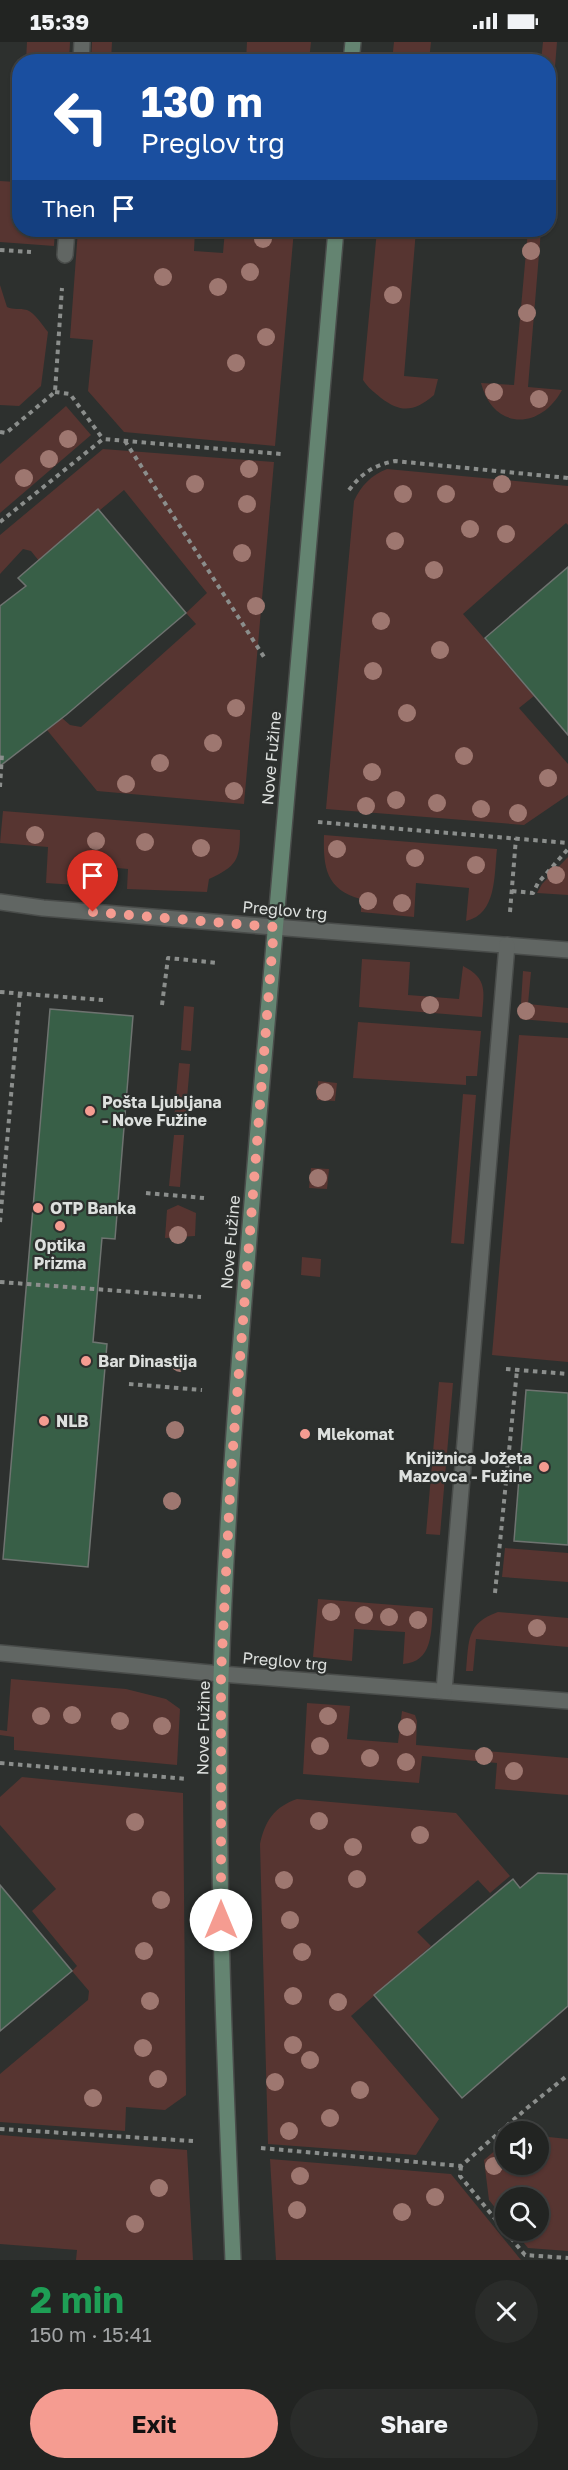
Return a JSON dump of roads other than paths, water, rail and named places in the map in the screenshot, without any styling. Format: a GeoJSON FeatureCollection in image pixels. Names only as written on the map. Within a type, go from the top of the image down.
{"type":"FeatureCollection","features":[{"type":"Feature","properties":{"kind":"street"},"geometry":{"type":"LineString","coordinates":[[65,255],[66,237]]}},
{"type":"Feature","properties":{"kind":"street","name":"Nove Fužine"},"geometry":{"type":"LineString","coordinates":[[233,2260],[221,1967],[220,1780],[221,1674],[231,1473],[274,927],[335,237]]}},
{"type":"Feature","properties":{"kind":"street","name":"Preglov trg"},"geometry":{"type":"LineString","coordinates":[[0,902],[43,908],[568,950]]}},
{"type":"Feature","properties":{"kind":"street"},"geometry":{"type":"LineString","coordinates":[[444,1691],[507,945]]}},
{"type":"Feature","properties":{"kind":"street","name":"Preglov trg"},"geometry":{"type":"LineString","coordinates":[[0,1653],[221,1674],[568,1701]]}},
{"type":"Feature","properties":{"kind":"place","name":"Pošta Ljubljana - Nove Fužine"},"geometry":{"type":"Point","coordinates":[90,1111]}},
{"type":"Feature","properties":{"kind":"place","name":"OTP Banka"},"geometry":{"type":"Point","coordinates":[38,1208]}},
{"type":"Feature","properties":{"kind":"place","name":"Optika Prizma"},"geometry":{"type":"Point","coordinates":[60,1226]}},
{"type":"Feature","properties":{"kind":"place","name":"Bar Dinastija"},"geometry":{"type":"Point","coordinates":[86,1361]}},
{"type":"Feature","properties":{"kind":"place","name":"NLB"},"geometry":{"type":"Point","coordinates":[44,1421]}},
{"type":"Feature","properties":{"kind":"place","name":"Mlekomat"},"geometry":{"type":"Point","coordinates":[305,1434]}},
{"type":"Feature","properties":{"kind":"place","name":"Knjižnica Jožeta Mazovca - Fužine"},"geometry":{"type":"Point","coordinates":[544,1467]}}]}
